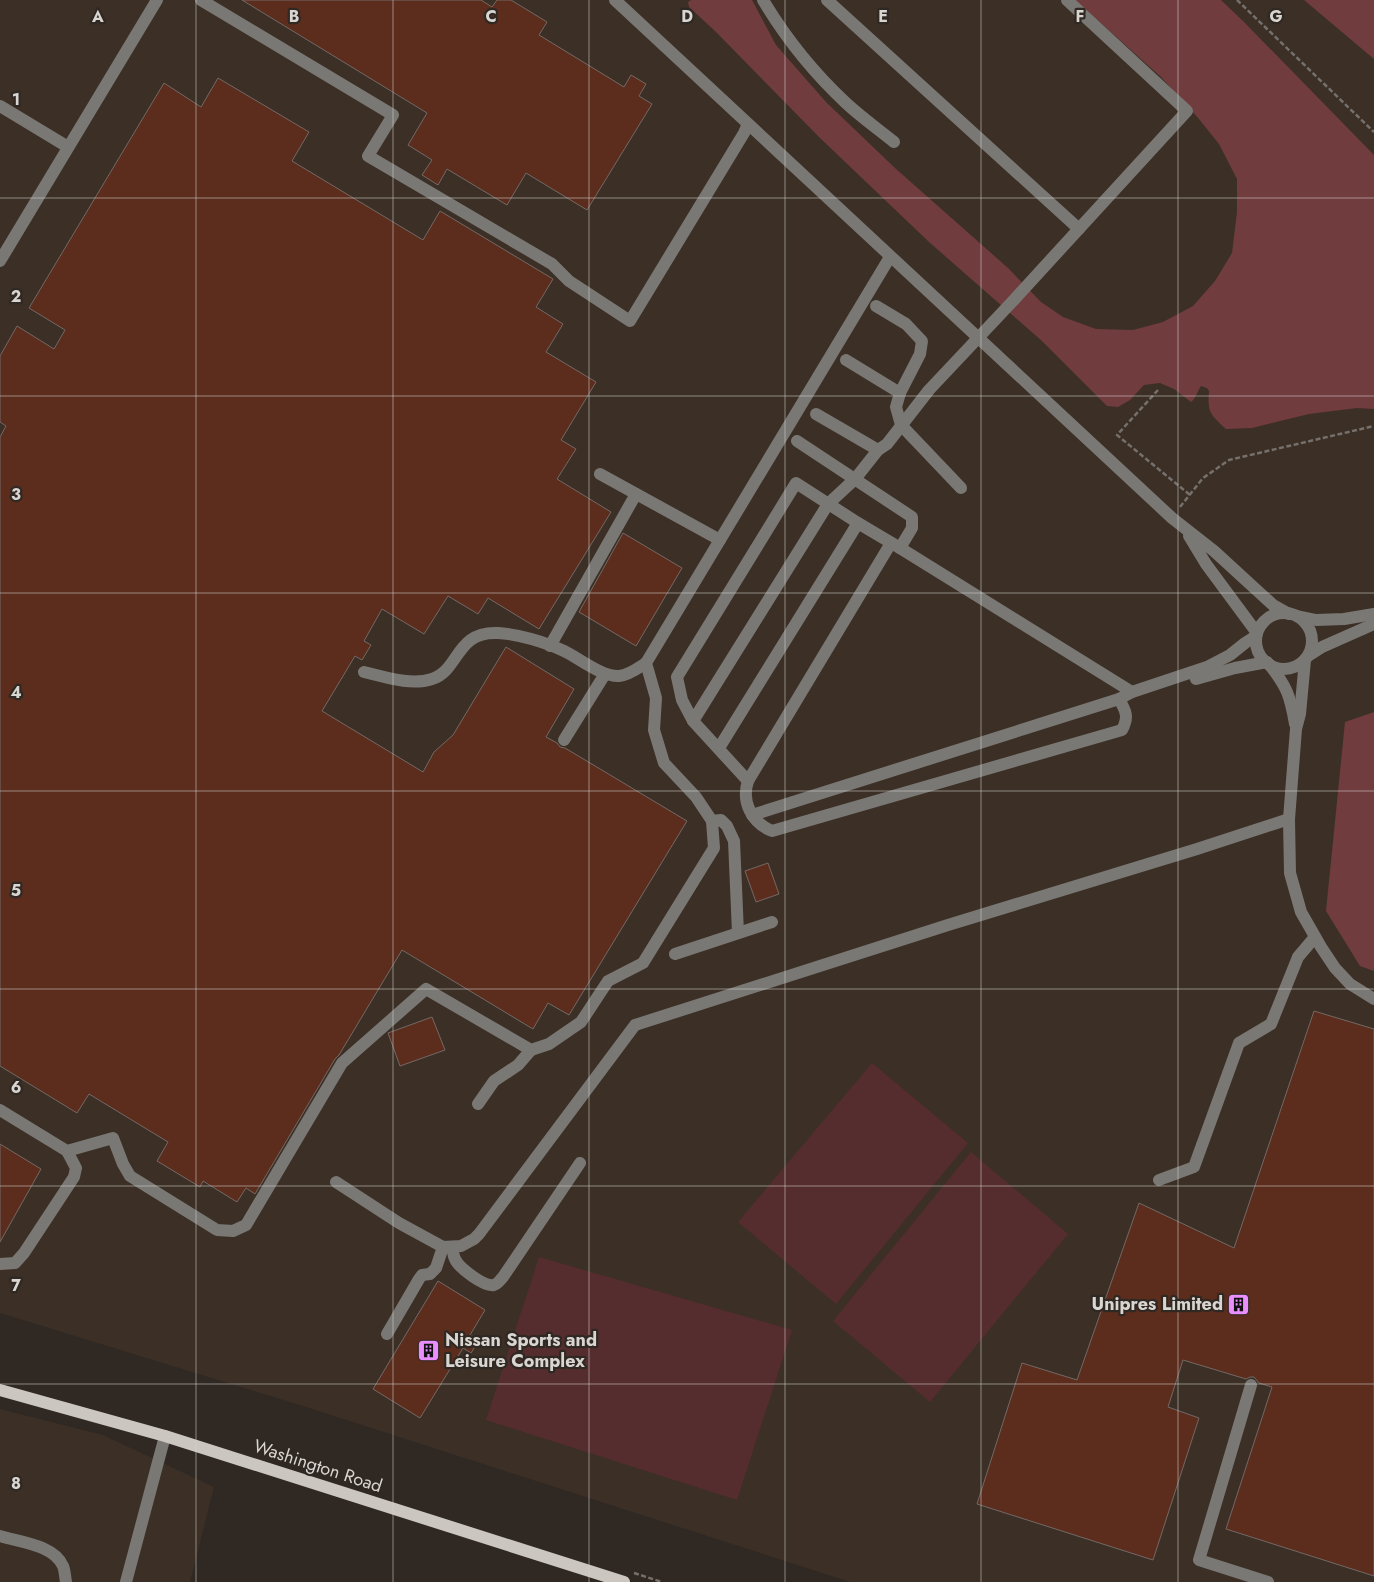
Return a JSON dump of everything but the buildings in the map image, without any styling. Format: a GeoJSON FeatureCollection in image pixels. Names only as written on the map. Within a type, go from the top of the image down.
{"type":"FeatureCollection","features":[{"type":"Feature","properties":{"kind":"main road","name":"Washington Road"},"geometry":{"type":"LineString","coordinates":[[0,1390],[165,1436],[624,1582]]}},
{"type":"Feature","properties":{"kind":"street"},"geometry":{"type":"LineString","coordinates":[[0,261],[158,0]]}},
{"type":"Feature","properties":{"kind":"street"},"geometry":{"type":"LineString","coordinates":[[201,0],[393,115],[368,156],[552,264],[569,281],[630,321],[744,134],[748,124]]}},
{"type":"Feature","properties":{"kind":"street"},"geometry":{"type":"LineString","coordinates":[[615,0],[1172,518],[1214,551],[1273,605],[1305,622],[1310,630],[1312,639],[1311,649],[1306,658],[1300,714],[1296,729],[1289,819],[1290,873],[1301,912],[1335,968],[1350,984],[1374,999]]}},
{"type":"Feature","properties":{"kind":"street"},"geometry":{"type":"LineString","coordinates":[[763,0],[816,73],[846,104],[894,142]]}},
{"type":"Feature","properties":{"kind":"street"},"geometry":{"type":"LineString","coordinates":[[827,0],[1079,229]]}},
{"type":"Feature","properties":{"kind":"street"},"geometry":{"type":"LineString","coordinates":[[692,721],[828,504],[855,479],[878,450],[887,444],[929,390],[1187,111],[1066,0]]}},
{"type":"Feature","properties":{"kind":"street"},"geometry":{"type":"LineString","coordinates":[[0,106],[68,147]]}},
{"type":"Feature","properties":{"kind":"street"},"geometry":{"type":"LineString","coordinates":[[364,672],[406,681],[433,679],[445,670],[467,642],[475,636],[497,633],[533,639],[563,650],[605,674],[618,676],[631,672],[646,663],[890,257]]}},
{"type":"Feature","properties":{"kind":"street"},"geometry":{"type":"LineString","coordinates":[[876,306],[906,324],[922,340],[920,354],[900,393],[896,407],[902,425],[962,488]]}},
{"type":"Feature","properties":{"kind":"street"},"geometry":{"type":"LineString","coordinates":[[846,360],[900,393]]}},
{"type":"Feature","properties":{"kind":"street"},"geometry":{"type":"LineString","coordinates":[[816,414],[878,450]]}},
{"type":"Feature","properties":{"kind":"street"},"geometry":{"type":"LineString","coordinates":[[797,441],[912,517],[912,528],[896,545],[748,781],[746,796],[754,820],[762,827],[772,831],[1122,730],[1126,723],[1127,712],[1119,699]]}},
{"type":"Feature","properties":{"kind":"street"},"geometry":{"type":"LineString","coordinates":[[600,474],[720,540]]}},
{"type":"Feature","properties":{"kind":"street"},"geometry":{"type":"LineString","coordinates":[[748,781],[692,721],[682,700],[677,677],[796,483],[1132,692]]}},
{"type":"Feature","properties":{"kind":"street"},"geometry":{"type":"LineString","coordinates":[[550,646],[636,494]]}},
{"type":"Feature","properties":{"kind":"street"},"geometry":{"type":"LineString","coordinates":[[719,748],[858,523]]}},
{"type":"Feature","properties":{"kind":"street"},"geometry":{"type":"LineString","coordinates":[[1185,529],[1206,564],[1257,634]]}},
{"type":"Feature","properties":{"kind":"street"},"geometry":{"type":"LineString","coordinates":[[1296,729],[1290,697],[1282,681],[1260,654],[1256,643],[1257,634],[1262,624],[1277,614],[1316,620],[1344,619],[1374,614]]}},
{"type":"Feature","properties":{"kind":"street"},"geometry":{"type":"LineString","coordinates":[[1119,699],[1135,699],[1212,674],[1268,663],[1281,668],[1290,668],[1300,664],[1322,647],[1374,624]]}},
{"type":"Feature","properties":{"kind":"street"},"geometry":{"type":"LineString","coordinates":[[752,815],[1119,699],[1132,692],[1207,667],[1230,655],[1257,634]]}},
{"type":"Feature","properties":{"kind":"street"},"geometry":{"type":"LineString","coordinates":[[478,1104],[494,1081],[518,1065],[530,1050],[549,1044],[581,1022],[608,981],[643,963],[714,848],[712,821],[696,797],[664,763],[654,730],[656,698],[646,663]]}},
{"type":"Feature","properties":{"kind":"street"},"geometry":{"type":"LineString","coordinates":[[564,740],[605,674]]}},
{"type":"Feature","properties":{"kind":"street"},"geometry":{"type":"LineString","coordinates":[[336,1182],[399,1223],[448,1247],[461,1246],[479,1234],[635,1025],[1289,819]]}},
{"type":"Feature","properties":{"kind":"street"},"geometry":{"type":"LineString","coordinates":[[712,821],[721,820],[727,826],[734,841],[738,933]]}},
{"type":"Feature","properties":{"kind":"street"},"geometry":{"type":"LineString","coordinates":[[676,954],[772,922]]}},
{"type":"Feature","properties":{"kind":"street"},"geometry":{"type":"LineString","coordinates":[[1159,1180],[1194,1167],[1239,1043],[1271,1024],[1298,957],[1315,937]]}},
{"type":"Feature","properties":{"kind":"street"},"geometry":{"type":"LineString","coordinates":[[67,1151],[113,1138],[130,1176],[218,1230],[233,1231],[246,1225],[342,1063],[426,990],[530,1050]]}},
{"type":"Feature","properties":{"kind":"street"},"geometry":{"type":"LineString","coordinates":[[0,1110],[67,1151],[76,1168],[74,1177],[24,1252],[15,1263],[0,1264]]}},
{"type":"Feature","properties":{"kind":"street"},"geometry":{"type":"LineString","coordinates":[[448,1247],[458,1264],[471,1276],[487,1284],[493,1285],[497,1283],[503,1277],[580,1163]]}},
{"type":"Feature","properties":{"kind":"street"},"geometry":{"type":"LineString","coordinates":[[387,1334],[419,1278],[422,1275],[430,1274],[436,1268],[448,1247]]}},
{"type":"Feature","properties":{"kind":"street"},"geometry":{"type":"LineString","coordinates":[[1251,1385],[1199,1560],[1268,1582]]}},
{"type":"Feature","properties":{"kind":"street"},"geometry":{"type":"LineString","coordinates":[[126,1582],[165,1436]]}},
{"type":"Feature","properties":{"kind":"street"},"geometry":{"type":"LineString","coordinates":[[0,1536],[37,1546],[51,1552],[64,1568],[66,1582]]}},
{"type":"Feature","properties":{"kind":"path"},"geometry":{"type":"LineString","coordinates":[[1237,0],[1374,132]]}},
{"type":"Feature","properties":{"kind":"path"},"geometry":{"type":"LineString","coordinates":[[1158,390],[1117,435],[1190,495]]}},
{"type":"Feature","properties":{"kind":"path"},"geometry":{"type":"LineString","coordinates":[[1172,518],[1203,478],[1229,460],[1374,426]]}},
{"type":"Feature","properties":{"kind":"shaded area"},"geometry":{"type":"Polygon","coordinates":[[[0,0],[1374,0],[1374,1582],[850,1582],[306,1407],[0,1313],[0,0]]]}},
{"type":"Feature","properties":{"kind":"shaded area"},"geometry":{"type":"Polygon","coordinates":[[[691,0],[752,0],[776,45],[826,102],[895,168],[1008,268],[1041,302],[1063,317],[1096,329],[1133,330],[1163,322],[1193,306],[1215,281],[1232,253],[1237,212],[1237,179],[1219,144],[1161,77],[1075,0],[1221,0],[1374,155],[1374,409],[1357,408],[1309,414],[1252,428],[1226,429],[1211,413],[1209,391],[1207,388],[1201,386],[1191,402],[1174,389],[1160,383],[1144,385],[1130,400],[1118,407],[1107,406],[1042,341],[929,242],[820,138],[689,7],[688,2],[691,0]]]}},
{"type":"Feature","properties":{"kind":"shaded area"},"geometry":{"type":"Polygon","coordinates":[[[1304,0],[1374,0],[1374,59],[1304,0]]]}},
{"type":"Feature","properties":{"kind":"shaded area"},"geometry":{"type":"Polygon","coordinates":[[[1374,712],[1374,971],[1360,966],[1326,911],[1345,722],[1374,712]]]}},
{"type":"Feature","properties":{"kind":"shaded area"},"geometry":{"type":"Polygon","coordinates":[[[872,1063],[968,1143],[836,1304],[738,1222],[872,1063]]]}},
{"type":"Feature","properties":{"kind":"shaded area"},"geometry":{"type":"Polygon","coordinates":[[[971,1152],[1068,1234],[930,1402],[833,1321],[971,1152]]]}},
{"type":"Feature","properties":{"kind":"shaded area"},"geometry":{"type":"Polygon","coordinates":[[[539,1257],[792,1330],[737,1500],[486,1420],[539,1257]]]}},
{"type":"Feature","properties":{"kind":"shaded area"},"geometry":{"type":"Polygon","coordinates":[[[0,1409],[103,1435],[214,1487],[190,1582],[0,1582],[0,1409]]]}},
{"type":"Feature","properties":{"kind":"place","name":"Unipres Limited"},"geometry":{"type":"Point","coordinates":[1239,1304]}},
{"type":"Feature","properties":{"kind":"place","name":"Nissan Sports and Leisure Complex"},"geometry":{"type":"Point","coordinates":[429,1350]}}]}
